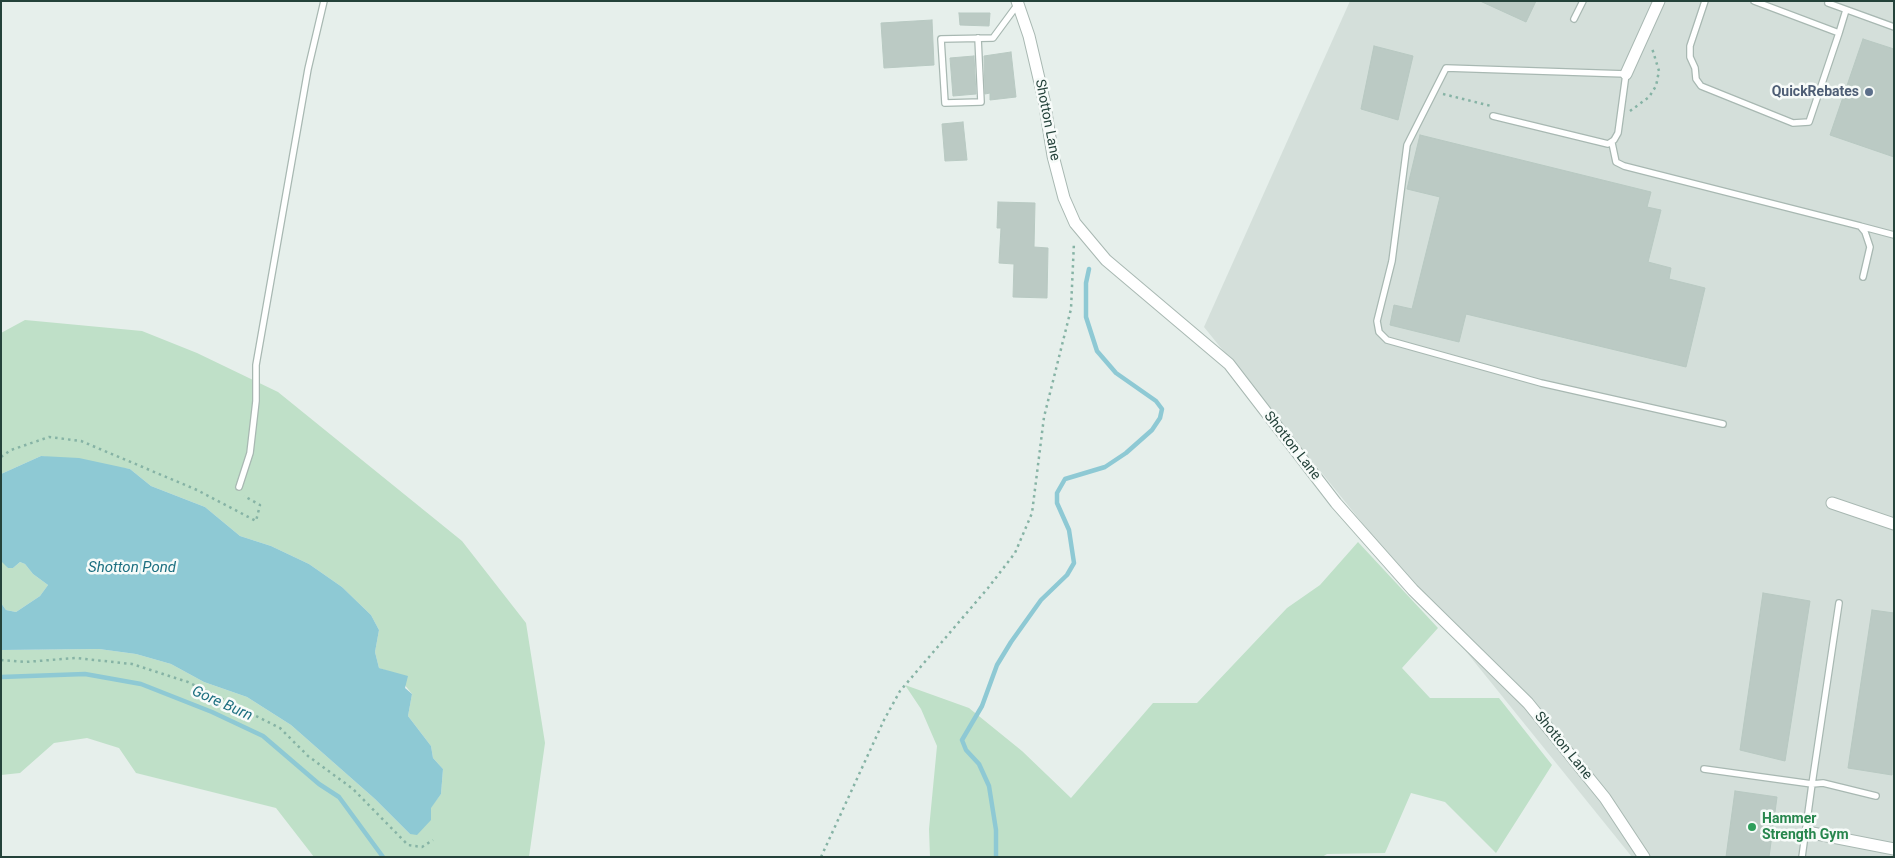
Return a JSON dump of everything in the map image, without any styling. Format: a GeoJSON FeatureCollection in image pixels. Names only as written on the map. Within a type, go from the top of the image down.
{"type":"FeatureCollection","features":[{"type":"Feature","properties":{"kind":"street"},"geometry":{"type":"LineString","coordinates":[[1626,74],[1659,1]]}},
{"type":"Feature","properties":{"kind":"street","name":"Shotton Lane"},"geometry":{"type":"LineString","coordinates":[[1018,3],[1038,72],[1055,165],[1064,198],[1075,223],[1106,260],[1229,364],[1336,503],[1413,590],[1528,703],[1605,798],[1644,857]]}},
{"type":"Feature","properties":{"kind":"street"},"geometry":{"type":"LineString","coordinates":[[1832,504],[1894,524]]}},
{"type":"Feature","properties":{"kind":"street"},"geometry":{"type":"LineString","coordinates":[[1807,832],[1894,849]]}},
{"type":"Feature","properties":{"kind":"lane"},"geometry":{"type":"LineString","coordinates":[[239,487],[250,453],[256,401],[256,365],[308,70],[324,1]]}},
{"type":"Feature","properties":{"kind":"lane"},"geometry":{"type":"LineString","coordinates":[[1574,19],[1583,1]]}},
{"type":"Feature","properties":{"kind":"lane"},"geometry":{"type":"LineString","coordinates":[[1704,1],[1690,46],[1690,57],[1695,68],[1696,79],[1701,86],[1793,123],[1809,122],[1846,10]]}},
{"type":"Feature","properties":{"kind":"lane"},"geometry":{"type":"LineString","coordinates":[[1754,1],[1839,33]]}},
{"type":"Feature","properties":{"kind":"lane"},"geometry":{"type":"LineString","coordinates":[[1827,2],[1894,27]]}},
{"type":"Feature","properties":{"kind":"lane"},"geometry":{"type":"LineString","coordinates":[[978,38],[981,102],[945,103],[941,39],[978,38],[993,38],[1018,3]]}},
{"type":"Feature","properties":{"kind":"lane"},"geometry":{"type":"LineString","coordinates":[[1493,116],[1604,144],[1612,142],[1618,133],[1626,74],[1446,68],[1407,145],[1392,261],[1377,321],[1379,332],[1387,340],[1541,383],[1723,424]]}},
{"type":"Feature","properties":{"kind":"lane"},"geometry":{"type":"LineString","coordinates":[[1612,142],[1616,162],[1624,166],[1894,235]]}},
{"type":"Feature","properties":{"kind":"lane"},"geometry":{"type":"LineString","coordinates":[[1860,226],[1865,232],[1870,247],[1863,277]]}},
{"type":"Feature","properties":{"kind":"lane"},"geometry":{"type":"LineString","coordinates":[[1802,857],[1839,603]]}},
{"type":"Feature","properties":{"kind":"lane"},"geometry":{"type":"LineString","coordinates":[[1704,769],[1812,784],[1823,783],[1876,796]]}},
{"type":"Feature","properties":{"kind":"path"},"geometry":{"type":"LineString","coordinates":[[1621,114],[1634,110],[1649,97],[1656,86],[1659,71],[1651,49],[1655,41]]}},
{"type":"Feature","properties":{"kind":"path"},"geometry":{"type":"LineString","coordinates":[[1434,91],[1495,107],[1504,119]]}},
{"type":"Feature","properties":{"kind":"path"},"geometry":{"type":"LineString","coordinates":[[821,857],[884,720],[900,691],[1010,560],[1032,513],[1044,417],[1072,309],[1075,223]]}},
{"type":"Feature","properties":{"kind":"path"},"geometry":{"type":"LineString","coordinates":[[1,457],[11,450],[49,437],[81,441],[197,490],[256,521],[260,505],[238,492],[239,487]]}},
{"type":"Feature","properties":{"kind":"path"},"geometry":{"type":"LineString","coordinates":[[1,660],[26,662],[76,658],[132,664],[188,682],[280,728],[308,756],[353,789],[408,845],[422,847],[432,840]]}},
{"type":"Feature","properties":{"kind":"shaded area"},"geometry":{"type":"Polygon","coordinates":[[[1350,1],[1894,1],[1894,857],[1632,857],[1204,327],[1350,1]]]}},
{"type":"Feature","properties":{"kind":"green space"},"geometry":{"type":"Polygon","coordinates":[[[25,320],[142,331],[197,353],[278,392],[462,541],[526,623],[545,743],[529,857],[314,857],[276,808],[136,773],[119,748],[87,738],[54,743],[20,773],[1,775],[1,650],[99,649],[136,654],[171,664],[204,682],[247,697],[291,725],[375,799],[410,834],[441,794],[443,769],[433,758],[431,746],[408,716],[412,694],[396,674],[379,668],[375,652],[379,630],[371,615],[342,587],[309,564],[271,546],[240,536],[205,507],[151,486],[130,469],[41,456],[1,474],[1,333],[25,320]]]}},
{"type":"Feature","properties":{"kind":"green space"},"geometry":{"type":"Polygon","coordinates":[[[1358,542],[1438,628],[1402,668],[1430,698],[1499,698],[1552,765],[1496,853],[1445,802],[1411,793],[1385,853],[1327,854],[1322,857],[930,857],[929,829],[937,746],[921,709],[905,685],[969,708],[1022,751],[1071,798],[1153,703],[1197,703],[1287,608],[1320,585],[1358,542]]]}},
{"type":"Feature","properties":{"kind":"green space"},"geometry":{"type":"Polygon","coordinates":[[[1,561],[4,561],[8,568],[13,568],[20,562],[25,564],[33,574],[48,585],[40,596],[16,612],[6,610],[1,603],[1,561]]]}},
{"type":"Feature","properties":{"kind":"water","name":"Shotton Pond"},"geometry":{"type":"Polygon","coordinates":[[[41,456],[79,458],[130,469],[151,486],[205,507],[240,536],[271,546],[309,564],[342,587],[371,615],[379,630],[375,652],[379,668],[408,676],[405,688],[412,694],[408,716],[431,746],[433,758],[443,769],[441,794],[431,808],[431,820],[417,835],[410,834],[375,799],[291,725],[247,697],[204,682],[171,664],[136,654],[99,649],[1,650],[1,603],[6,610],[16,612],[40,596],[48,585],[33,574],[25,564],[20,562],[13,568],[8,568],[1,561],[1,474],[41,456]]]}},
{"type":"Feature","properties":{"kind":"building"},"geometry":{"type":"Polygon","coordinates":[[[1480,1],[1536,1],[1526,22],[1480,1]]]}},
{"type":"Feature","properties":{"kind":"building"},"geometry":{"type":"Polygon","coordinates":[[[959,13],[990,13],[989,26],[960,25],[959,13]]]}},
{"type":"Feature","properties":{"kind":"building"},"geometry":{"type":"Polygon","coordinates":[[[932,20],[934,65],[884,68],[881,23],[932,20]]]}},
{"type":"Feature","properties":{"kind":"building","name":"QuickRebates"},"geometry":{"type":"Polygon","coordinates":[[[1863,39],[1894,49],[1894,157],[1830,135],[1863,39]]]}},
{"type":"Feature","properties":{"kind":"building"},"geometry":{"type":"Polygon","coordinates":[[[1374,46],[1413,56],[1398,120],[1361,109],[1374,46]]]}},
{"type":"Feature","properties":{"kind":"building"},"geometry":{"type":"Polygon","coordinates":[[[1011,52],[1016,97],[990,100],[990,93],[985,94],[984,56],[1011,52]]]}},
{"type":"Feature","properties":{"kind":"building"},"geometry":{"type":"Polygon","coordinates":[[[974,56],[976,94],[953,96],[950,58],[974,56]]]}},
{"type":"Feature","properties":{"kind":"building"},"geometry":{"type":"Polygon","coordinates":[[[963,122],[967,160],[945,161],[942,124],[963,122]]]}},
{"type":"Feature","properties":{"kind":"building"},"geometry":{"type":"Polygon","coordinates":[[[1420,135],[1651,192],[1647,207],[1661,210],[1648,262],[1671,268],[1669,279],[1705,288],[1686,367],[1466,314],[1459,342],[1390,325],[1394,305],[1412,309],[1440,197],[1407,189],[1420,135]]]}},
{"type":"Feature","properties":{"kind":"building"},"geometry":{"type":"Polygon","coordinates":[[[998,202],[1035,203],[1034,247],[1048,248],[1047,298],[1013,297],[1014,264],[999,263],[1001,228],[997,228],[998,202]]]}},
{"type":"Feature","properties":{"kind":"building"},"geometry":{"type":"Polygon","coordinates":[[[1763,593],[1810,601],[1785,761],[1740,750],[1763,593]]]}},
{"type":"Feature","properties":{"kind":"building"},"geometry":{"type":"Polygon","coordinates":[[[1872,610],[1894,613],[1892,775],[1848,768],[1872,610]]]}},
{"type":"Feature","properties":{"kind":"building","name":"Hammer Strength Gym"},"geometry":{"type":"Polygon","coordinates":[[[1735,791],[1777,797],[1769,857],[1726,857],[1735,791]]]}},
{"type":"Feature","properties":{"kind":"waterway"},"geometry":{"type":"LineString","coordinates":[[996,857],[996,830],[989,786],[979,764],[966,750],[962,740],[982,706],[997,665],[1011,642],[1041,600],[1067,575],[1074,563],[1069,530],[1057,503],[1057,493],[1065,479],[1105,467],[1126,453],[1152,430],[1160,418],[1162,409],[1156,401],[1116,373],[1097,351],[1086,317],[1086,283],[1089,269]]}},
{"type":"Feature","properties":{"kind":"waterway","name":"Gore Burn"},"geometry":{"type":"LineString","coordinates":[[1,677],[85,674],[141,684],[212,712],[263,736],[319,784],[339,797],[383,857]]}},
{"type":"Feature","properties":{"kind":"place","name":"QuickRebates"},"geometry":{"type":"Point","coordinates":[1869,92]}},
{"type":"Feature","properties":{"kind":"place","name":"Hammer Strength Gym"},"geometry":{"type":"Point","coordinates":[1752,827]}}]}
